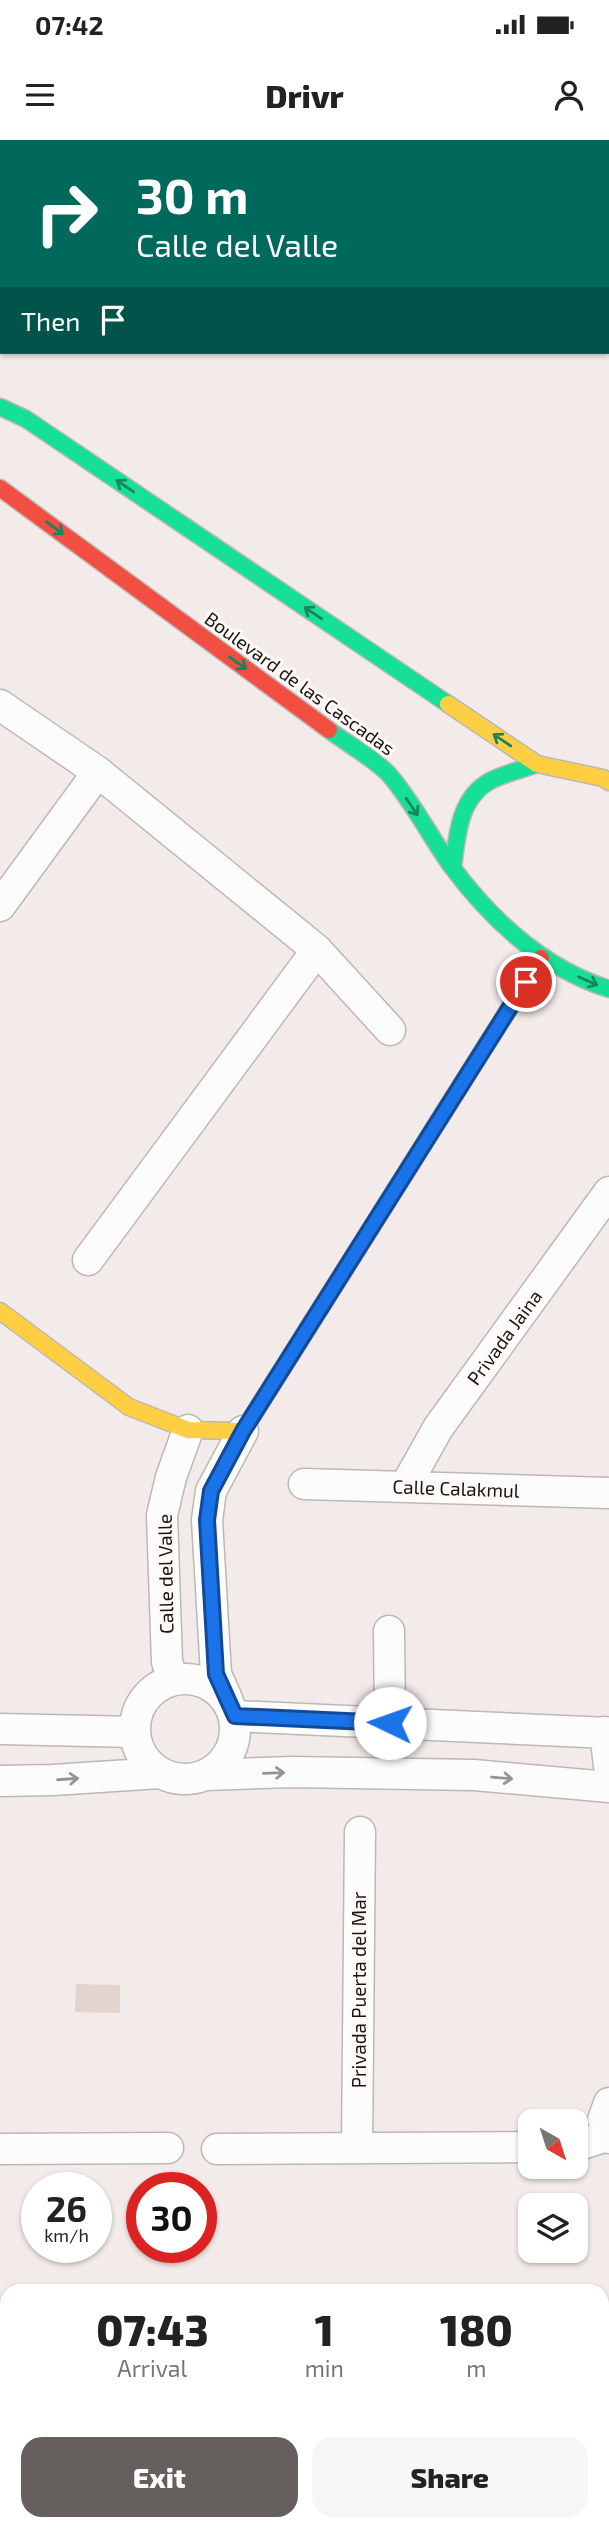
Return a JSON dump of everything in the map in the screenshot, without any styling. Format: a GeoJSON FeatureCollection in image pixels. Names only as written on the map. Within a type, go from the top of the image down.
{"type":"FeatureCollection","features":[{"type":"Feature","properties":{"kind":"main road"},"geometry":{"type":"LineString","coordinates":[[0,407],[26,419],[537,764],[607,778]]}},
{"type":"Feature","properties":{"kind":"main road","name":"Boulevard de las Cascadas"},"geometry":{"type":"LineString","coordinates":[[0,488],[391,776],[453,868],[503,928],[541,958],[609,989]]}},
{"type":"Feature","properties":{"kind":"main road"},"geometry":{"type":"LineString","coordinates":[[453,868],[461,816],[472,797],[488,782],[537,764]]}},
{"type":"Feature","properties":{"kind":"main road"},"geometry":{"type":"LineString","coordinates":[[0,1311],[129,1407],[188,1430],[243,1431],[541,958]]}},
{"type":"Feature","properties":{"kind":"street"},"geometry":{"type":"LineString","coordinates":[[0,705],[98,772],[317,950],[390,1030]]}},
{"type":"Feature","properties":{"kind":"street"},"geometry":{"type":"LineString","coordinates":[[0,905],[98,772]]}},
{"type":"Feature","properties":{"kind":"street"},"geometry":{"type":"LineString","coordinates":[[88,1260],[317,950]]}},
{"type":"Feature","properties":{"kind":"street","name":"Privada Jaina"},"geometry":{"type":"LineString","coordinates":[[405,1487],[438,1428],[609,1192]]}},
{"type":"Feature","properties":{"kind":"street","name":"Calle del Valle"},"geometry":{"type":"LineString","coordinates":[[173,1679],[167,1662],[162,1515],[171,1477],[188,1430]]}},
{"type":"Feature","properties":{"kind":"street"},"geometry":{"type":"LineString","coordinates":[[206,1775],[220,1765],[231,1751],[236,1734],[232,1710],[216,1674],[207,1520],[211,1491],[243,1431]]}},
{"type":"Feature","properties":{"kind":"street","name":"Calle Calakmul"},"geometry":{"type":"LineString","coordinates":[[304,1484],[609,1493]]}},
{"type":"Feature","properties":{"kind":"street"},"geometry":{"type":"LineString","coordinates":[[389,1631],[390,1723]]}},
{"type":"Feature","properties":{"kind":"street"},"geometry":{"type":"LineString","coordinates":[[609,1766],[607,1733],[390,1723],[232,1710],[217,1689],[200,1680],[173,1679],[161,1684],[146,1696],[137,1713],[135,1732],[138,1748],[147,1762],[160,1773],[175,1779],[206,1775],[292,1772],[474,1775],[609,1787]]}},
{"type":"Feature","properties":{"kind":"street"},"geometry":{"type":"LineString","coordinates":[[0,1729],[135,1732]]}},
{"type":"Feature","properties":{"kind":"street"},"geometry":{"type":"LineString","coordinates":[[0,1781],[160,1773]]}},
{"type":"Feature","properties":{"kind":"street","name":"Privada Puerta del Mar"},"geometry":{"type":"LineString","coordinates":[[357,2148],[360,1832]]}},
{"type":"Feature","properties":{"kind":"street"},"geometry":{"type":"LineString","coordinates":[[588,2143],[608,2137],[603,2120],[609,2103]]}},
{"type":"Feature","properties":{"kind":"street"},"geometry":{"type":"LineString","coordinates":[[218,2149],[518,2147]]}},
{"type":"Feature","properties":{"kind":"street"},"geometry":{"type":"LineString","coordinates":[[0,2149],[168,2148]]}},
{"type":"Feature","properties":{"kind":"building"},"geometry":{"type":"Polygon","coordinates":[[[76,1984],[120,1985],[120,2013],[75,2012],[76,1984]]]}},
{"type":"Feature","properties":{"kind":"traffic: fast"},"geometry":{"type":"LineString","coordinates":[[0,407],[26,419],[448,704]]}},
{"type":"Feature","properties":{"kind":"traffic: fast"},"geometry":{"type":"LineString","coordinates":[[329,730],[387,772],[452,867],[502,924],[521,941],[562,969],[609,989]]}},
{"type":"Feature","properties":{"kind":"traffic: fast"},"geometry":{"type":"LineString","coordinates":[[453,868],[461,819],[472,797],[490,781],[537,764]]}},
{"type":"Feature","properties":{"kind":"traffic: slow"},"geometry":{"type":"LineString","coordinates":[[448,704],[537,764],[603,778],[609,782]]}},
{"type":"Feature","properties":{"kind":"traffic: slow"},"geometry":{"type":"LineString","coordinates":[[0,1311],[129,1407],[188,1430],[243,1431],[291,1355]]}},
{"type":"Feature","properties":{"kind":"traffic: jam"},"geometry":{"type":"LineString","coordinates":[[0,488],[329,730]]}},
{"type":"Feature","properties":{"kind":"traffic: jam"},"geometry":{"type":"LineString","coordinates":[[291,1355],[541,958]]}},
{"type":"Feature","properties":{"kind":"route"},"geometry":{"type":"LineString","coordinates":[[390,1723],[235,1716],[216,1674],[207,1520],[211,1491],[243,1431],[526,982]]}}]}
